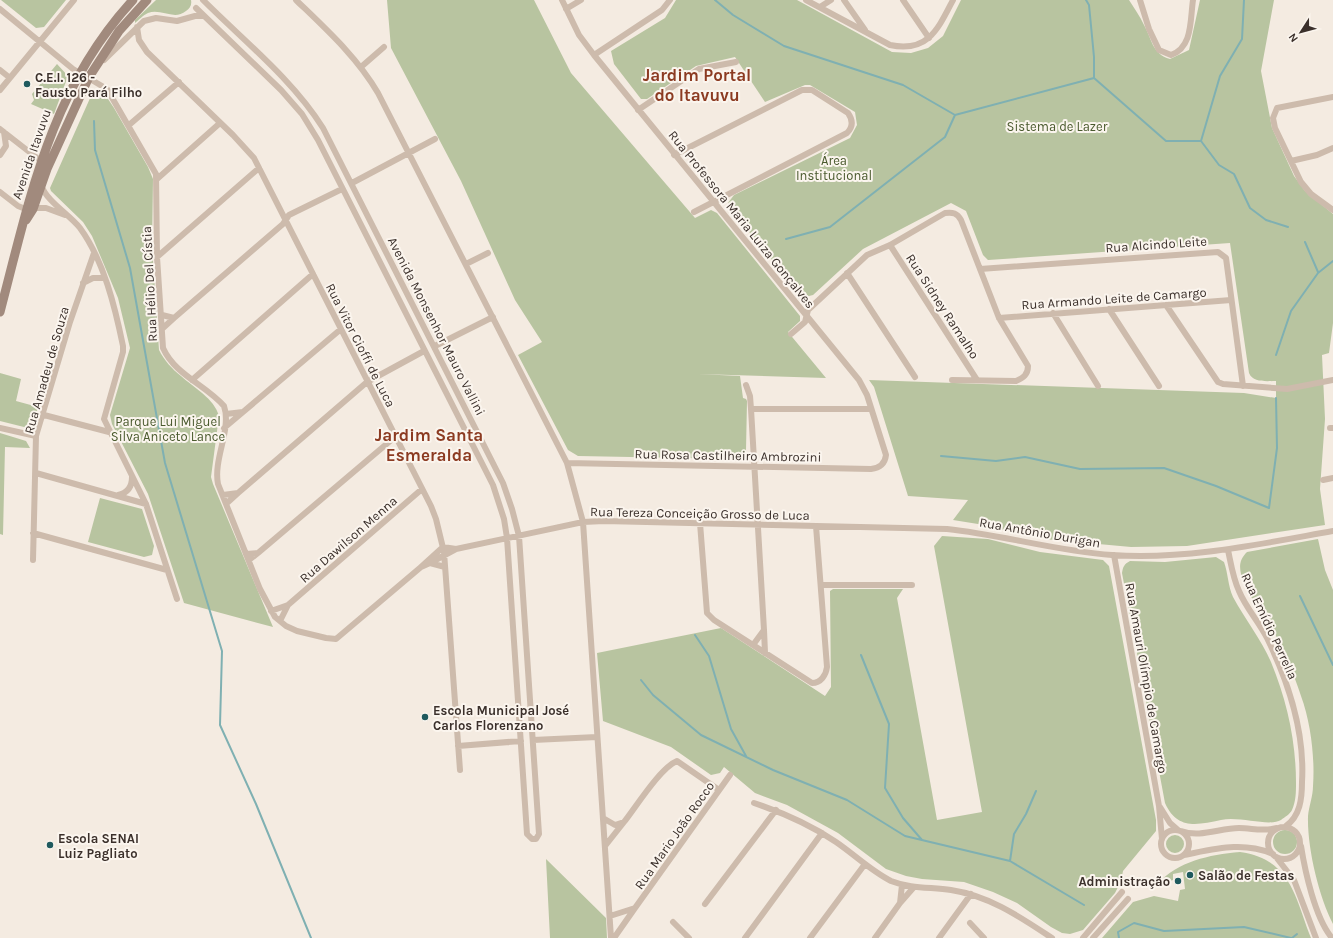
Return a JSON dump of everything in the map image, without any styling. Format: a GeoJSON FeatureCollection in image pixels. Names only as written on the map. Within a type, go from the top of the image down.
{"type":"FeatureCollection","features":[{"type":"Feature","properties":{"kind":"main road","name":"Avenida Itavuvu"},"geometry":{"type":"LineString","coordinates":[[29,209],[41,161],[66,98],[79,72],[99,40],[133,0]]}},
{"type":"Feature","properties":{"kind":"main road","name":"Avenida Itavuvu"},"geometry":{"type":"LineString","coordinates":[[0,312],[23,225],[29,209],[91,74],[119,31],[147,0]]}},
{"type":"Feature","properties":{"kind":"main road"},"geometry":{"type":"LineString","coordinates":[[41,161],[44,168],[41,185]]}},
{"type":"Feature","properties":{"kind":"street"},"geometry":{"type":"LineString","coordinates":[[0,90],[74,0]]}},
{"type":"Feature","properties":{"kind":"street"},"geometry":{"type":"LineString","coordinates":[[182,20],[204,0]]}},
{"type":"Feature","properties":{"kind":"street","name":"Avenida Monsenhor Mauro Vallini"},"geometry":{"type":"LineString","coordinates":[[196,8],[281,90],[302,114],[318,140],[493,485],[504,519],[507,538],[527,834],[532,839],[536,839],[539,834],[519,536],[503,483],[324,128],[310,108],[289,83],[204,0]]}},
{"type":"Feature","properties":{"kind":"street"},"geometry":{"type":"LineString","coordinates":[[296,0],[361,67],[378,93],[410,153],[567,463],[583,522],[610,919],[613,938]]}},
{"type":"Feature","properties":{"kind":"street","name":"Rua Professora Maria Luiza Gonçalves"},"geometry":{"type":"LineString","coordinates":[[562,0],[579,35],[594,55],[674,155],[714,201],[807,315],[864,387],[886,450],[886,460]]}},
{"type":"Feature","properties":{"kind":"street"},"geometry":{"type":"LineString","coordinates":[[566,9],[581,0]]}},
{"type":"Feature","properties":{"kind":"street"},"geometry":{"type":"LineString","coordinates":[[594,55],[662,10],[670,0]]}},
{"type":"Feature","properties":{"kind":"street"},"geometry":{"type":"LineString","coordinates":[[806,0],[890,44],[902,47],[913,46],[929,38],[940,25],[953,0]]}},
{"type":"Feature","properties":{"kind":"street"},"geometry":{"type":"LineString","coordinates":[[820,7],[831,0]]}},
{"type":"Feature","properties":{"kind":"street"},"geometry":{"type":"LineString","coordinates":[[844,0],[865,31]]}},
{"type":"Feature","properties":{"kind":"street"},"geometry":{"type":"LineString","coordinates":[[903,0],[929,38]]}},
{"type":"Feature","properties":{"kind":"street"},"geometry":{"type":"LineString","coordinates":[[1140,0],[1149,29],[1159,50],[1171,55],[1181,50],[1187,42],[1193,0]]}},
{"type":"Feature","properties":{"kind":"street"},"geometry":{"type":"LineString","coordinates":[[0,9],[79,72],[91,74],[137,27],[151,19],[173,22],[195,16],[204,16]]}},
{"type":"Feature","properties":{"kind":"street","name":"Rua Vitor Cioffi de Luca"},"geometry":{"type":"LineString","coordinates":[[137,27],[137,36],[144,47],[248,150],[259,168],[367,382],[396,436],[436,519],[444,556],[460,770]]}},
{"type":"Feature","properties":{"kind":"street"},"geometry":{"type":"LineString","coordinates":[[361,67],[384,47]]}},
{"type":"Feature","properties":{"kind":"street"},"geometry":{"type":"LineString","coordinates":[[638,110],[698,69],[736,62]]}},
{"type":"Feature","properties":{"kind":"street"},"geometry":{"type":"LineString","coordinates":[[0,70],[10,78]]}},
{"type":"Feature","properties":{"kind":"street","name":"Rua Hélio Del Cístia"},"geometry":{"type":"LineString","coordinates":[[91,74],[107,89],[130,125],[157,176],[157,256],[163,348],[166,354],[182,372],[221,402],[224,406],[226,414]]}},
{"type":"Feature","properties":{"kind":"street"},"geometry":{"type":"LineString","coordinates":[[130,125],[179,82]]}},
{"type":"Feature","properties":{"kind":"street"},"geometry":{"type":"LineString","coordinates":[[674,155],[802,90],[812,90],[848,113],[851,117],[852,125],[847,133],[694,212]]}},
{"type":"Feature","properties":{"kind":"street"},"geometry":{"type":"LineString","coordinates":[[1331,97],[1277,108],[1273,118],[1275,128],[1300,182],[1316,198],[1333,210]]}},
{"type":"Feature","properties":{"kind":"street"},"geometry":{"type":"LineString","coordinates":[[157,176],[166,172],[220,123]]}},
{"type":"Feature","properties":{"kind":"street"},"geometry":{"type":"LineString","coordinates":[[2,130],[41,161]]}},
{"type":"Feature","properties":{"kind":"street"},"geometry":{"type":"LineString","coordinates":[[2,130],[7,143],[2,154]]}},
{"type":"Feature","properties":{"kind":"street"},"geometry":{"type":"LineString","coordinates":[[352,183],[435,139]]}},
{"type":"Feature","properties":{"kind":"street"},"geometry":{"type":"LineString","coordinates":[[2,154],[11,147],[24,148]]}},
{"type":"Feature","properties":{"kind":"street"},"geometry":{"type":"LineString","coordinates":[[1291,161],[1317,155],[1333,148]]}},
{"type":"Feature","properties":{"kind":"street"},"geometry":{"type":"LineString","coordinates":[[157,256],[259,168]]}},
{"type":"Feature","properties":{"kind":"street"},"geometry":{"type":"LineString","coordinates":[[41,185],[48,195],[80,228],[94,253],[105,278],[123,346],[123,352],[104,419],[109,432],[146,504],[177,600]]}},
{"type":"Feature","properties":{"kind":"street"},"geometry":{"type":"LineString","coordinates":[[162,328],[286,220],[289,215],[342,188]]}},
{"type":"Feature","properties":{"kind":"street"},"geometry":{"type":"LineString","coordinates":[[0,192],[18,206],[29,209],[46,208],[68,216]]}},
{"type":"Feature","properties":{"kind":"street"},"geometry":{"type":"LineString","coordinates":[[791,334],[805,322],[808,310],[867,255],[890,245],[945,213],[954,213],[958,215],[961,220],[999,318],[1028,366],[1028,371],[1025,376],[1016,381],[952,380]]}},
{"type":"Feature","properties":{"kind":"street"},"geometry":{"type":"LineString","coordinates":[[157,246],[171,243]]}},
{"type":"Feature","properties":{"kind":"street","name":"Rua Sidney Ramalho"},"geometry":{"type":"LineString","coordinates":[[890,245],[977,380]]}},
{"type":"Feature","properties":{"kind":"street","name":"Rua Alcindo Leite"},"geometry":{"type":"LineString","coordinates":[[980,269],[1211,251],[1223,254],[1226,258],[1243,386]]}},
{"type":"Feature","properties":{"kind":"street","name":"Rua Amadeu de Souza"},"geometry":{"type":"LineString","coordinates":[[33,560],[36,436],[44,415],[83,283],[94,253]]}},
{"type":"Feature","properties":{"kind":"street"},"geometry":{"type":"LineString","coordinates":[[466,264],[488,253]]}},
{"type":"Feature","properties":{"kind":"street"},"geometry":{"type":"LineString","coordinates":[[847,273],[915,377]]}},
{"type":"Feature","properties":{"kind":"street"},"geometry":{"type":"LineString","coordinates":[[192,380],[313,274]]}},
{"type":"Feature","properties":{"kind":"street"},"geometry":{"type":"LineString","coordinates":[[83,283],[93,278],[105,278]]}},
{"type":"Feature","properties":{"kind":"street","name":"Rua Armando Leite de Camargo"},"geometry":{"type":"LineString","coordinates":[[999,318],[1231,300]]}},
{"type":"Feature","properties":{"kind":"street"},"geometry":{"type":"LineString","coordinates":[[1166,305],[1218,382],[1243,386],[1287,388],[1333,380]]}},
{"type":"Feature","properties":{"kind":"street"},"geometry":{"type":"LineString","coordinates":[[1109,309],[1159,386]]}},
{"type":"Feature","properties":{"kind":"street"},"geometry":{"type":"LineString","coordinates":[[1053,313],[1098,386]]}},
{"type":"Feature","properties":{"kind":"street"},"geometry":{"type":"LineString","coordinates":[[162,315],[174,318]]}},
{"type":"Feature","properties":{"kind":"street"},"geometry":{"type":"LineString","coordinates":[[435,346],[493,317]]}},
{"type":"Feature","properties":{"kind":"street"},"geometry":{"type":"LineString","coordinates":[[224,428],[341,329]]}},
{"type":"Feature","properties":{"kind":"street"},"geometry":{"type":"LineString","coordinates":[[227,503],[367,382],[424,351]]}},
{"type":"Feature","properties":{"kind":"street"},"geometry":{"type":"LineString","coordinates":[[746,385],[750,396],[751,409],[765,653]]}},
{"type":"Feature","properties":{"kind":"street"},"geometry":{"type":"LineString","coordinates":[[751,409],[872,409]]}},
{"type":"Feature","properties":{"kind":"street"},"geometry":{"type":"LineString","coordinates":[[243,412],[226,414],[216,476],[260,589],[271,611],[277,619]]}},
{"type":"Feature","properties":{"kind":"street"},"geometry":{"type":"LineString","coordinates":[[44,415],[109,432]]}},
{"type":"Feature","properties":{"kind":"street"},"geometry":{"type":"LineString","coordinates":[[0,428],[36,436]]}},
{"type":"Feature","properties":{"kind":"street"},"geometry":{"type":"LineString","coordinates":[[247,557],[258,553],[396,436]]}},
{"type":"Feature","properties":{"kind":"street","name":"Rua Rosa Castilheiro Ambrozini"},"geometry":{"type":"LineString","coordinates":[[567,463],[871,469],[878,468],[886,460]]}},
{"type":"Feature","properties":{"kind":"street"},"geometry":{"type":"LineString","coordinates":[[36,473],[146,504]]}},
{"type":"Feature","properties":{"kind":"street"},"geometry":{"type":"LineString","coordinates":[[116,496],[124,494],[130,488],[132,477]]}},
{"type":"Feature","properties":{"kind":"street"},"geometry":{"type":"LineString","coordinates":[[1324,480],[1333,478]]}},
{"type":"Feature","properties":{"kind":"street","name":"Rua Dawilson Menna"},"geometry":{"type":"LineString","coordinates":[[277,619],[288,605],[422,489]]}},
{"type":"Feature","properties":{"kind":"street"},"geometry":{"type":"LineString","coordinates":[[223,496],[238,493]]}},
{"type":"Feature","properties":{"kind":"street","name":"Rua Tereza Conceição Grosso de Luca"},"geometry":{"type":"LineString","coordinates":[[421,567],[456,549],[583,522],[758,523],[947,529]]}},
{"type":"Feature","properties":{"kind":"street"},"geometry":{"type":"LineString","coordinates":[[700,523],[708,613],[714,620],[808,682],[816,683],[822,679],[827,667],[816,526]]}},
{"type":"Feature","properties":{"kind":"street","name":"Rua Antônio Durigan"},"geometry":{"type":"LineString","coordinates":[[947,529],[980,532],[1063,549],[1114,555],[1165,555],[1228,550],[1333,531]]}},
{"type":"Feature","properties":{"kind":"street"},"geometry":{"type":"LineString","coordinates":[[33,533],[167,570]]}},
{"type":"Feature","properties":{"kind":"street","name":"Rua Tereza Conceição Grosso de Luca"},"geometry":{"type":"LineString","coordinates":[[277,619],[297,631],[332,639],[339,637],[443,547],[456,549]]}},
{"type":"Feature","properties":{"kind":"street","name":"Rua Emídio Perrella"},"geometry":{"type":"LineString","coordinates":[[1228,550],[1239,592],[1261,628],[1278,663],[1287,687],[1298,726],[1302,751],[1301,799],[1298,810],[1286,826]]}},
{"type":"Feature","properties":{"kind":"street","name":"Rua Amauri Olímpio de Camargo"},"geometry":{"type":"LineString","coordinates":[[1114,555],[1159,806],[1162,839]]}},
{"type":"Feature","properties":{"kind":"street"},"geometry":{"type":"LineString","coordinates":[[430,563],[445,567]]}},
{"type":"Feature","properties":{"kind":"street"},"geometry":{"type":"LineString","coordinates":[[821,585],[912,585]]}},
{"type":"Feature","properties":{"kind":"street","name":"Rua Dawilson Menna"},"geometry":{"type":"LineString","coordinates":[[271,611],[288,605]]}},
{"type":"Feature","properties":{"kind":"street"},"geometry":{"type":"LineString","coordinates":[[754,645],[764,630]]}},
{"type":"Feature","properties":{"kind":"street"},"geometry":{"type":"LineString","coordinates":[[533,740],[597,737]]}},
{"type":"Feature","properties":{"kind":"street"},"geometry":{"type":"LineString","coordinates":[[458,746],[521,740]]}},
{"type":"Feature","properties":{"kind":"street"},"geometry":{"type":"LineString","coordinates":[[605,846],[663,771],[672,763],[677,761],[719,790]]}},
{"type":"Feature","properties":{"kind":"street","name":"Rua Mario João Rocco"},"geometry":{"type":"LineString","coordinates":[[613,938],[730,775]]}},
{"type":"Feature","properties":{"kind":"street"},"geometry":{"type":"LineString","coordinates":[[754,803],[776,810],[822,833],[882,876],[902,885],[952,890],[989,900],[1013,912],[1052,938]]}},
{"type":"Feature","properties":{"kind":"street","name":"Rua Amauri Olímpio de Camargo"},"geometry":{"type":"LineString","coordinates":[[1159,806],[1170,823],[1180,830]]}},
{"type":"Feature","properties":{"kind":"street"},"geometry":{"type":"LineString","coordinates":[[705,904],[776,810]]}},
{"type":"Feature","properties":{"kind":"street"},"geometry":{"type":"LineString","coordinates":[[603,818],[615,825]]}},
{"type":"Feature","properties":{"kind":"street"},"geometry":{"type":"LineString","coordinates":[[604,828],[624,822]]}},
{"type":"Feature","properties":{"kind":"street"},"geometry":{"type":"LineString","coordinates":[[1301,843],[1298,852],[1292,857],[1285,859],[1261,848],[1241,846],[1184,855],[1175,858],[1166,855],[1161,847],[1162,839],[1170,831],[1180,830],[1195,834],[1232,828],[1261,831],[1286,826],[1296,832],[1301,843],[1314,897],[1323,923],[1332,938]]}},
{"type":"Feature","properties":{"kind":"street"},"geometry":{"type":"LineString","coordinates":[[1277,828],[1272,832],[1268,841],[1274,855],[1294,880],[1316,938]]}},
{"type":"Feature","properties":{"kind":"street"},"geometry":{"type":"LineString","coordinates":[[1180,830],[1188,836],[1190,843],[1189,850],[1184,855]]}},
{"type":"Feature","properties":{"kind":"street"},"geometry":{"type":"LineString","coordinates":[[744,938],[822,833]]}},
{"type":"Feature","properties":{"kind":"street"},"geometry":{"type":"LineString","coordinates":[[810,938],[865,864]]}},
{"type":"Feature","properties":{"kind":"street"},"geometry":{"type":"LineString","coordinates":[[900,903],[902,885]]}},
{"type":"Feature","properties":{"kind":"street"},"geometry":{"type":"LineString","coordinates":[[875,938],[900,903],[914,887]]}},
{"type":"Feature","properties":{"kind":"street"},"geometry":{"type":"LineString","coordinates":[[1083,938],[1122,892]]}},
{"type":"Feature","properties":{"kind":"street"},"geometry":{"type":"LineString","coordinates":[[939,938],[971,894]]}},
{"type":"Feature","properties":{"kind":"street"},"geometry":{"type":"LineString","coordinates":[[1093,938],[1128,899]]}},
{"type":"Feature","properties":{"kind":"street","name":"Rua Mario João Rocco"},"geometry":{"type":"LineString","coordinates":[[610,919],[635,908]]}},
{"type":"Feature","properties":{"kind":"street"},"geometry":{"type":"LineString","coordinates":[[610,919],[618,925],[627,918]]}},
{"type":"Feature","properties":{"kind":"street"},"geometry":{"type":"LineString","coordinates":[[673,922],[689,938]]}},
{"type":"Feature","properties":{"kind":"street"},"geometry":{"type":"LineString","coordinates":[[970,923],[984,938]]}},
{"type":"Feature","properties":{"kind":"street"},"geometry":{"type":"LineString","coordinates":[[1038,929],[1046,938]]}},
{"type":"Feature","properties":{"kind":"green space"},"geometry":{"type":"Polygon","coordinates":[[[1,0],[66,0],[44,27],[36,28],[1,0]]]}},
{"type":"Feature","properties":{"kind":"green space"},"geometry":{"type":"Polygon","coordinates":[[[156,0],[191,0],[191,3],[189,9],[181,14],[172,15],[153,12],[146,14],[135,23],[135,20],[156,0]]]}},
{"type":"Feature","properties":{"kind":"green space"},"geometry":{"type":"Polygon","coordinates":[[[387,0],[534,0],[571,73],[695,218],[711,210],[717,213],[800,316],[800,321],[788,332],[826,378],[698,374],[740,376],[743,398],[747,401],[746,450],[743,457],[737,459],[578,456],[568,450],[518,355],[542,342],[515,300],[461,181],[391,48],[387,0]]]}},
{"type":"Feature","properties":{"kind":"green space"},"geometry":{"type":"Polygon","coordinates":[[[676,0],[797,0],[892,52],[911,53],[928,48],[943,36],[961,0],[1129,0],[1141,18],[1156,50],[1159,54],[1170,59],[1189,50],[1200,0],[1274,0],[1261,71],[1272,128],[1294,176],[1305,191],[1333,214],[1333,323],[1329,353],[1322,355],[1325,419],[1320,489],[1325,525],[1187,546],[1131,547],[1044,539],[953,520],[968,500],[908,496],[874,387],[869,380],[1244,393],[1276,398],[1276,381],[1257,380],[1249,373],[1230,243],[988,260],[983,255],[966,211],[951,203],[863,249],[813,295],[805,297],[800,295],[729,207],[728,203],[734,195],[850,138],[857,125],[855,112],[810,85],[805,85],[765,102],[735,57],[696,66],[647,99],[641,99],[614,64],[611,51],[665,18],[676,0]]]}},
{"type":"Feature","properties":{"kind":"green space"},"geometry":{"type":"Polygon","coordinates":[[[57,64],[68,76],[54,114],[31,104],[34,100],[32,94],[57,64]]]}},
{"type":"Feature","properties":{"kind":"green space","name":"Parque Lui Miguel Silva Aniceto Lance"},"geometry":{"type":"Polygon","coordinates":[[[99,91],[106,96],[114,108],[148,167],[153,179],[152,246],[159,350],[171,367],[213,404],[219,416],[211,477],[273,627],[184,603],[148,494],[112,424],[110,415],[130,348],[118,298],[92,236],[83,222],[51,191],[50,188],[91,96],[94,92],[99,91]]]}},
{"type":"Feature","properties":{"kind":"green space"},"geometry":{"type":"Polygon","coordinates":[[[0,373],[21,379],[16,401],[38,407],[32,427],[28,428],[0,421],[0,373]]]}},
{"type":"Feature","properties":{"kind":"green space"},"geometry":{"type":"Polygon","coordinates":[[[0,433],[26,441],[30,448],[5,447],[3,535],[0,534],[0,433]]]}},
{"type":"Feature","properties":{"kind":"green space"},"geometry":{"type":"Polygon","coordinates":[[[100,498],[142,509],[154,546],[152,555],[144,557],[88,542],[100,498]]]}},
{"type":"Feature","properties":{"kind":"green space"},"geometry":{"type":"Polygon","coordinates":[[[942,536],[988,539],[1040,552],[1103,560],[1109,566],[1156,820],[1156,831],[1123,871],[1121,881],[1115,893],[1083,930],[1070,934],[1062,933],[1017,903],[993,892],[964,882],[922,879],[906,876],[886,869],[838,833],[787,805],[755,793],[724,767],[720,773],[711,775],[671,747],[603,721],[597,653],[721,628],[825,696],[831,687],[830,591],[833,589],[903,589],[897,598],[937,820],[982,812],[934,546],[942,536]]]}},
{"type":"Feature","properties":{"kind":"green space"},"geometry":{"type":"Polygon","coordinates":[[[1318,539],[1325,570],[1333,590],[1333,924],[1323,900],[1315,872],[1308,829],[1308,816],[1313,790],[1313,764],[1312,741],[1307,718],[1286,656],[1270,625],[1243,582],[1240,568],[1241,560],[1247,552],[1318,539]]]}},
{"type":"Feature","properties":{"kind":"green space"},"geometry":{"type":"Polygon","coordinates":[[[1216,557],[1224,562],[1233,597],[1263,645],[1271,662],[1282,691],[1290,721],[1296,767],[1296,796],[1291,811],[1281,820],[1276,822],[1229,819],[1188,824],[1175,818],[1165,803],[1122,571],[1123,567],[1130,561],[1165,562],[1216,557]]]}},
{"type":"Feature","properties":{"kind":"green space"},"geometry":{"type":"Polygon","coordinates":[[[1285,830],[1294,833],[1297,842],[1294,851],[1285,854],[1276,851],[1273,842],[1276,833],[1285,830]]]}},
{"type":"Feature","properties":{"kind":"green space"},"geometry":{"type":"Polygon","coordinates":[[[1175,835],[1181,838],[1184,844],[1181,850],[1175,853],[1169,850],[1166,844],[1169,838],[1175,835]]]}},
{"type":"Feature","properties":{"kind":"green space"},"geometry":{"type":"Polygon","coordinates":[[[1240,852],[1257,856],[1281,871],[1289,882],[1295,895],[1311,938],[1102,938],[1133,902],[1154,896],[1178,901],[1180,890],[1185,889],[1183,872],[1173,874],[1173,880],[1162,884],[1157,884],[1175,870],[1195,860],[1205,857],[1240,852]]]}},
{"type":"Feature","properties":{"kind":"green space"},"geometry":{"type":"Polygon","coordinates":[[[546,859],[606,918],[607,938],[550,938],[546,859]]]}},
{"type":"Feature","properties":{"kind":"waterway"},"geometry":{"type":"LineString","coordinates":[[715,0],[733,15],[784,46],[903,85],[955,115]]}},
{"type":"Feature","properties":{"kind":"waterway"},"geometry":{"type":"LineString","coordinates":[[1086,0],[1089,5],[1094,57],[1094,78]]}},
{"type":"Feature","properties":{"kind":"waterway"},"geometry":{"type":"LineString","coordinates":[[1201,141],[1220,76],[1242,39],[1244,0]]}},
{"type":"Feature","properties":{"kind":"waterway"},"geometry":{"type":"LineString","coordinates":[[786,239],[830,227],[945,137],[955,115],[1094,78],[1166,141],[1201,141],[1219,165],[1234,174],[1250,208],[1266,220],[1288,227]]}},
{"type":"Feature","properties":{"kind":"waterway"},"geometry":{"type":"LineString","coordinates":[[94,121],[95,150],[130,268],[165,463],[222,651],[220,725],[256,804],[311,938]]}},
{"type":"Feature","properties":{"kind":"waterway"},"geometry":{"type":"LineString","coordinates":[[1305,242],[1318,272]]}},
{"type":"Feature","properties":{"kind":"waterway"},"geometry":{"type":"LineString","coordinates":[[1276,355],[1291,311],[1318,273],[1333,261]]}},
{"type":"Feature","properties":{"kind":"waterway"},"geometry":{"type":"LineString","coordinates":[[941,456],[996,461],[1025,457],[1080,469],[1164,468],[1216,486],[1269,508],[1277,448],[1276,398]]}},
{"type":"Feature","properties":{"kind":"waterway"},"geometry":{"type":"LineString","coordinates":[[1300,596],[1333,665]]}},
{"type":"Feature","properties":{"kind":"waterway"},"geometry":{"type":"LineString","coordinates":[[695,635],[709,656],[731,729],[746,756]]}},
{"type":"Feature","properties":{"kind":"waterway"},"geometry":{"type":"LineString","coordinates":[[861,655],[889,724],[885,788],[903,818],[922,840]]}},
{"type":"Feature","properties":{"kind":"waterway"},"geometry":{"type":"LineString","coordinates":[[641,680],[653,695],[701,735],[773,770],[847,800],[905,836],[1010,861],[1084,905]]}},
{"type":"Feature","properties":{"kind":"waterway"},"geometry":{"type":"LineString","coordinates":[[1010,861],[1014,834],[1026,814],[1036,791]]}},
{"type":"Feature","properties":{"kind":"waterway"},"geometry":{"type":"LineString","coordinates":[[1119,938],[1118,932],[1134,923],[1164,931],[1244,927],[1291,938]]}},
{"type":"Feature","properties":{"kind":"waterway"},"geometry":{"type":"LineString","coordinates":[[1292,938],[1297,934]]}},
{"type":"Feature","properties":{"kind":"place","name":"C.E.I. 126 - Fausto Pará Filho"},"geometry":{"type":"Point","coordinates":[27,84]}},
{"type":"Feature","properties":{"kind":"place","name":"Escola Municipal José Carlos Florenzano"},"geometry":{"type":"Point","coordinates":[425,717]}},
{"type":"Feature","properties":{"kind":"place","name":"Escola SENAI Luiz Pagliato"},"geometry":{"type":"Point","coordinates":[50,845]}},
{"type":"Feature","properties":{"kind":"place","name":"Salão de Festas"},"geometry":{"type":"Point","coordinates":[1190,875]}},
{"type":"Feature","properties":{"kind":"place","name":"Administração"},"geometry":{"type":"Point","coordinates":[1178,881]}},
{"type":"Feature","properties":{"kind":"district","name":"Jardim Portal do Itavuvu"},"geometry":{"type":"Point","coordinates":[697,85]}},
{"type":"Feature","properties":{"kind":"district","name":"Jardim Santa Esmeralda"},"geometry":{"type":"Point","coordinates":[429,445]}},
{"type":"Feature","properties":{"kind":"park label","name":"Sistema de Lazer"},"geometry":{"type":"Point","coordinates":[1057,126]}},
{"type":"Feature","properties":{"kind":"park label","name":"Área Institucional"},"geometry":{"type":"Point","coordinates":[834,168]}}]}
